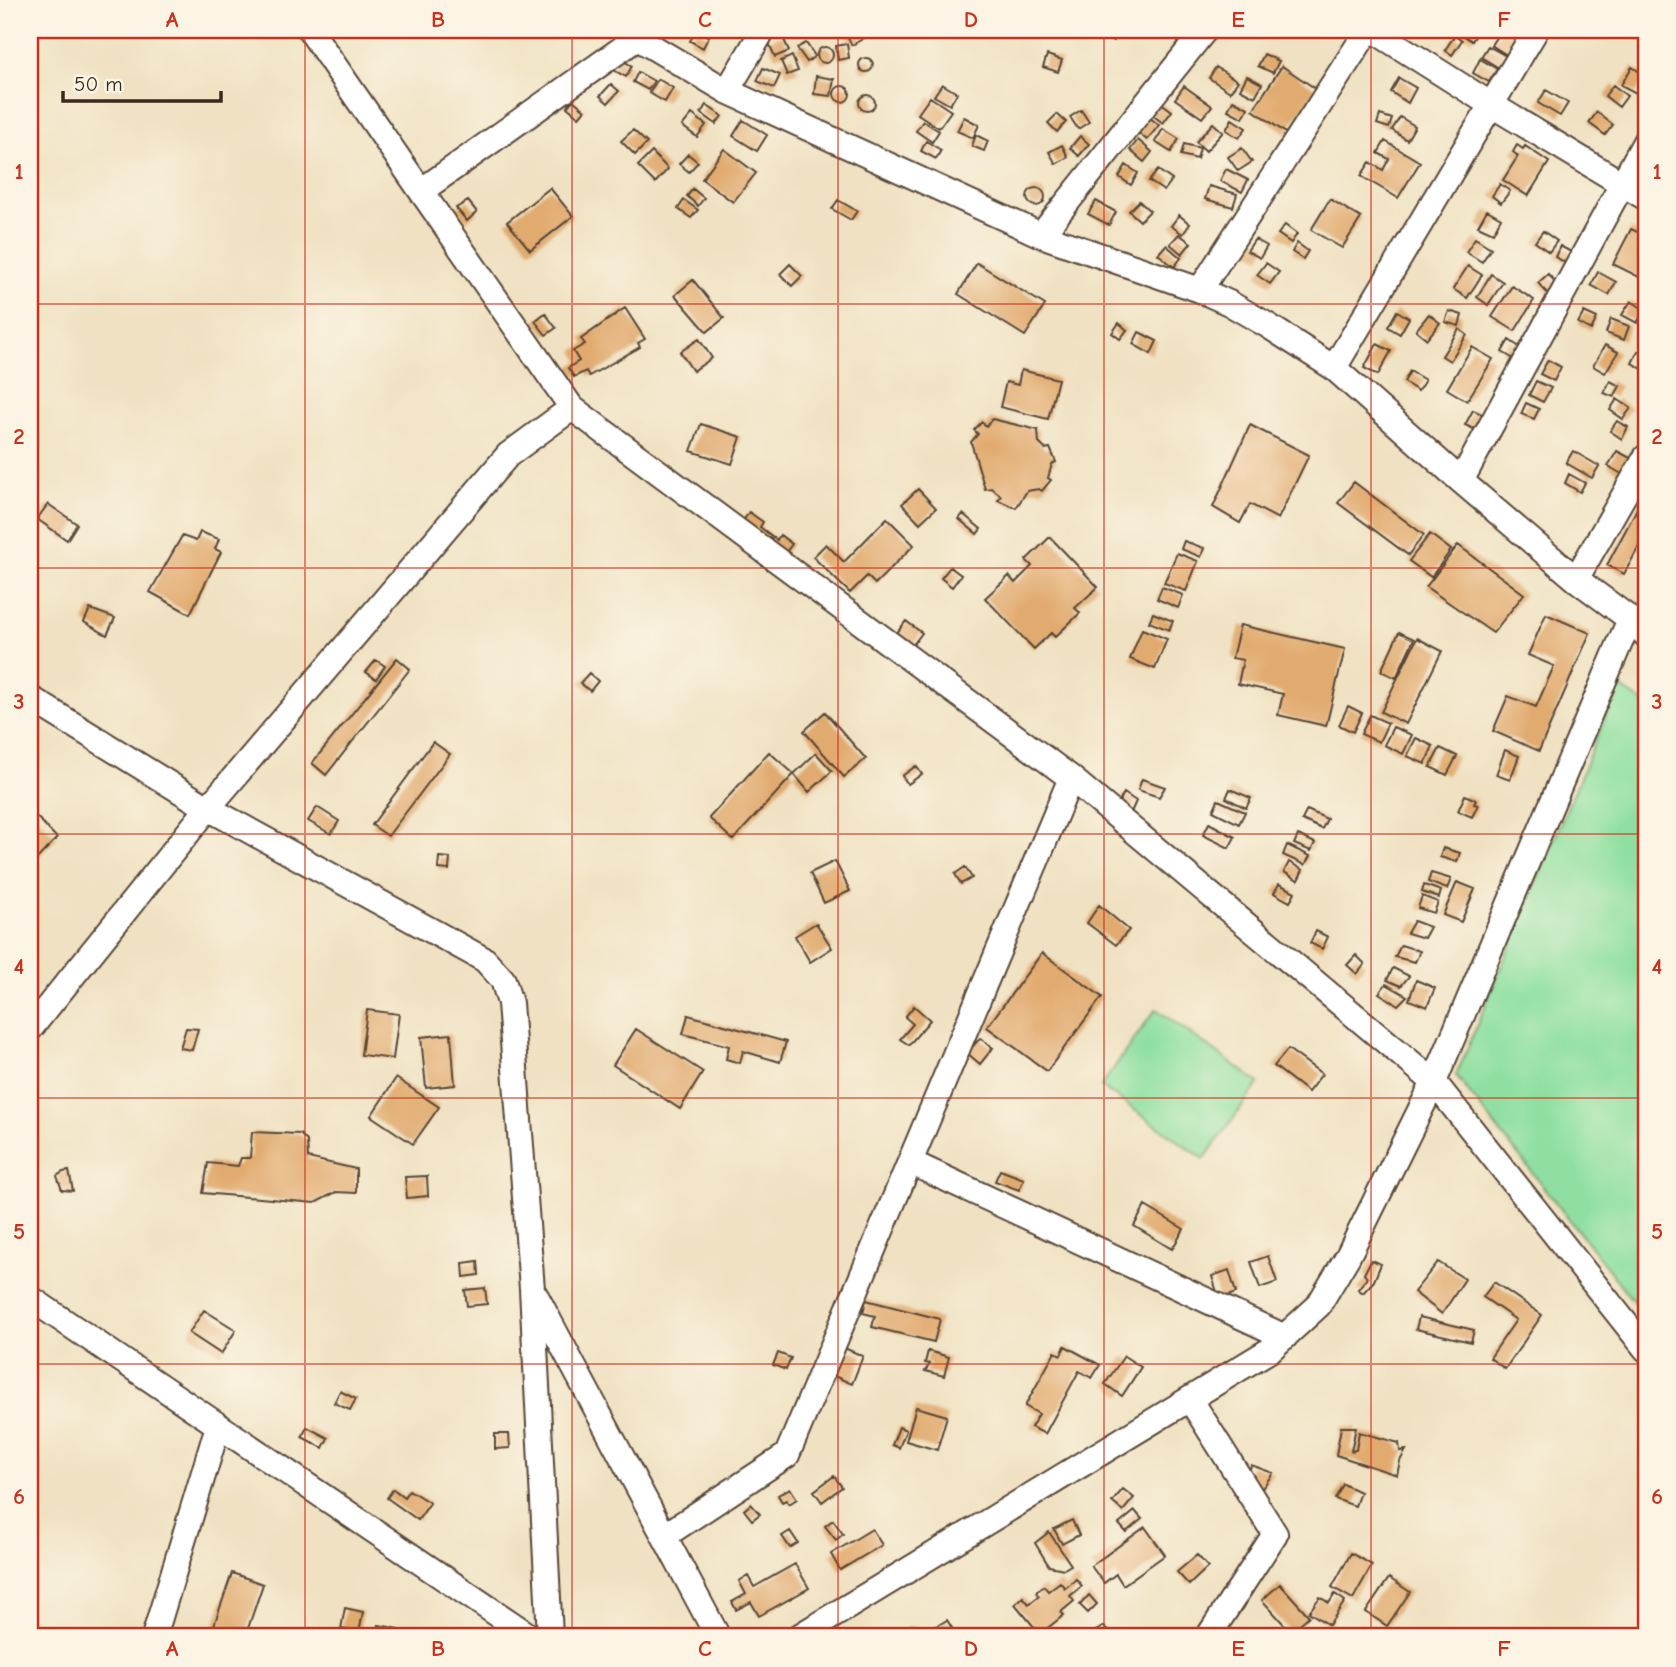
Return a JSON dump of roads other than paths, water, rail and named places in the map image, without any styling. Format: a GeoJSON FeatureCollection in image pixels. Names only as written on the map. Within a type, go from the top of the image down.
{"type":"FeatureCollection","features":[{"type":"Feature","properties":{"kind":"street"},"geometry":{"type":"LineString","coordinates":[[310,30],[572,408],[1071,778],[1434,1082],[1646,1349]]}},
{"type":"Feature","properties":{"kind":"street"},"geometry":{"type":"LineString","coordinates":[[727,91],[763,30]]}},
{"type":"Feature","properties":{"kind":"street"},"geometry":{"type":"LineString","coordinates":[[1041,235],[1205,30]]}},
{"type":"Feature","properties":{"kind":"street"},"geometry":{"type":"LineString","coordinates":[[1200,290],[1371,30],[1646,198]]}},
{"type":"Feature","properties":{"kind":"street"},"geometry":{"type":"LineString","coordinates":[[1334,368],[1536,30]]}},
{"type":"Feature","properties":{"kind":"street"},"geometry":{"type":"LineString","coordinates":[[421,191],[630,34],[727,91],[1041,235],[1200,290],[1258,319],[1334,368],[1576,579],[1638,627],[1434,1082],[1348,1256],[1318,1306],[1270,1350],[798,1637]]}},
{"type":"Feature","properties":{"kind":"street"},"geometry":{"type":"LineString","coordinates":[[1461,481],[1646,140]]}},
{"type":"Feature","properties":{"kind":"street"},"geometry":{"type":"LineString","coordinates":[[30,1029],[208,807],[508,455],[572,408]]}},
{"type":"Feature","properties":{"kind":"street"},"geometry":{"type":"LineString","coordinates":[[1576,579],[1646,457]]}},
{"type":"Feature","properties":{"kind":"street"},"geometry":{"type":"LineString","coordinates":[[30,698],[208,807],[485,960],[503,980],[510,1003],[532,1289],[550,1637]]}},
{"type":"Feature","properties":{"kind":"street"},"geometry":{"type":"LineString","coordinates":[[664,1536],[787,1455],[1071,778]]}},
{"type":"Feature","properties":{"kind":"street"},"geometry":{"type":"LineString","coordinates":[[910,1162],[1285,1337]]}},
{"type":"Feature","properties":{"kind":"street"},"geometry":{"type":"LineString","coordinates":[[532,1289],[718,1637]]}},
{"type":"Feature","properties":{"kind":"street"},"geometry":{"type":"LineString","coordinates":[[30,1298],[531,1637]]}},
{"type":"Feature","properties":{"kind":"street"},"geometry":{"type":"LineString","coordinates":[[1190,1399],[1275,1534],[1208,1637]]}},
{"type":"Feature","properties":{"kind":"street"},"geometry":{"type":"LineString","coordinates":[[154,1637],[218,1426]]}}]}
